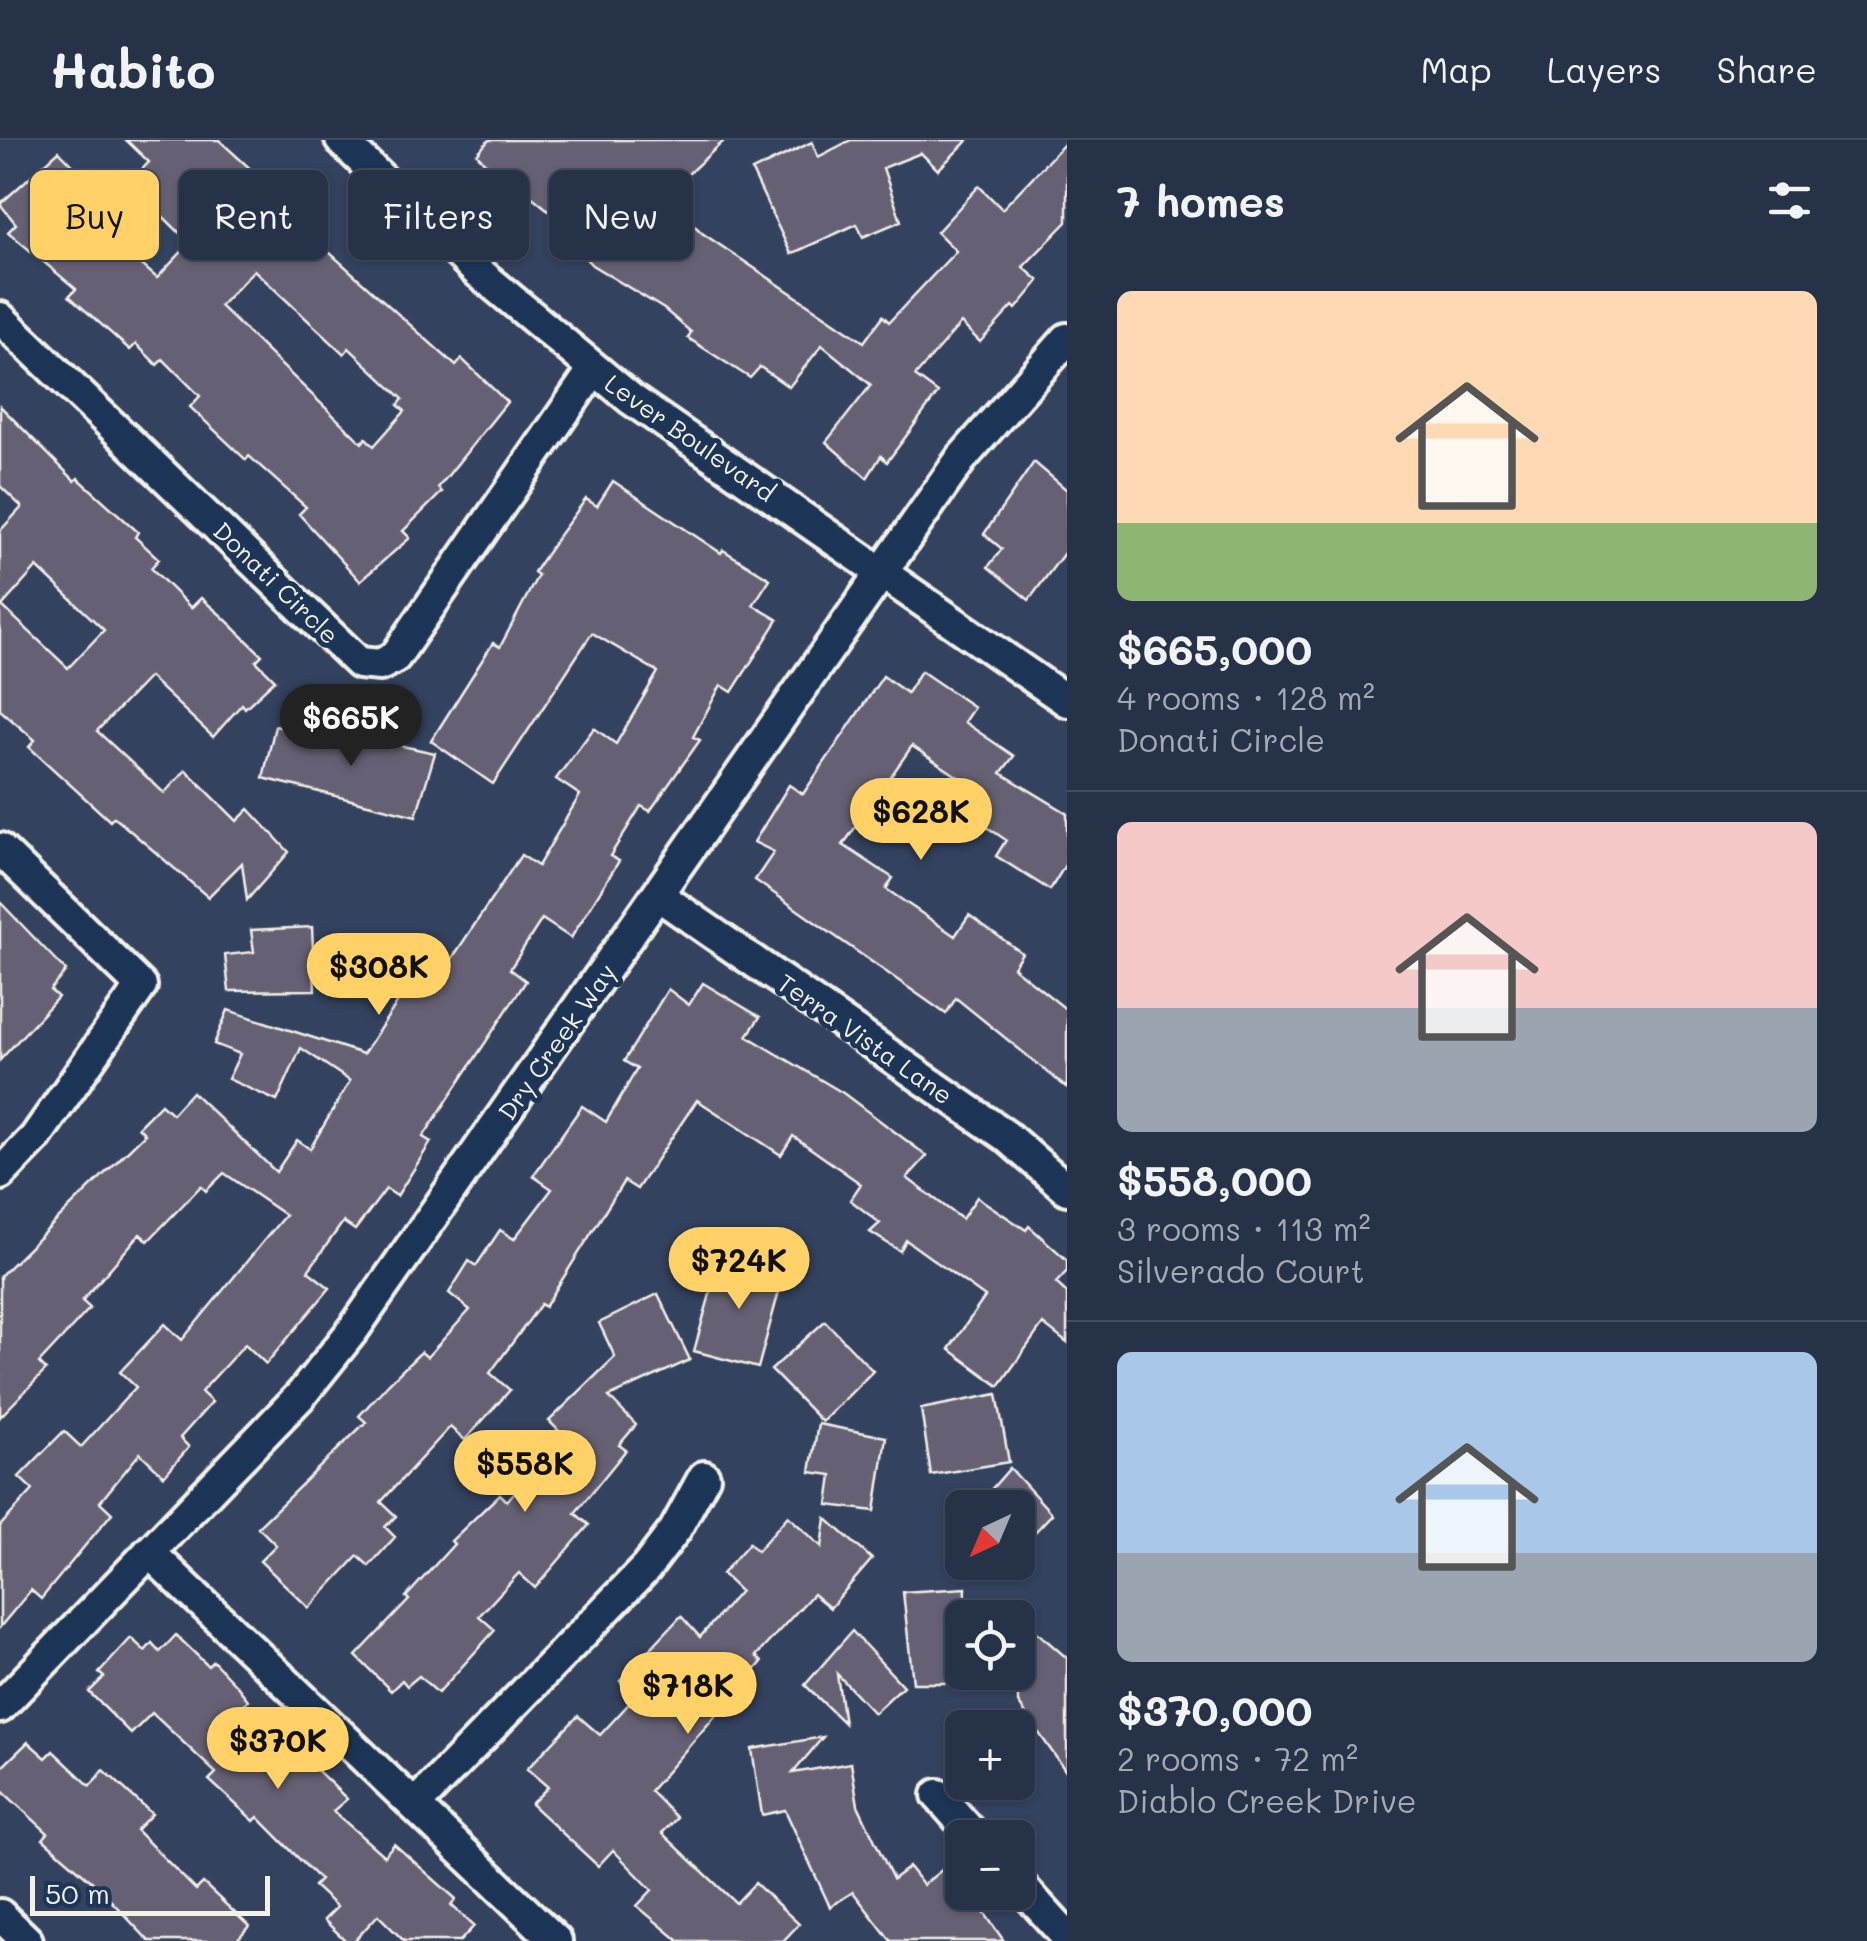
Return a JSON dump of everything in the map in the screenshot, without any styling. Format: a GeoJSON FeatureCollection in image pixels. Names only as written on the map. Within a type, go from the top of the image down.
{"type":"FeatureCollection","features":[{"type":"Feature","properties":{"kind":"street","name":"Lever Boulevard"},"geometry":{"type":"LineString","coordinates":[[341,140],[476,270],[594,370],[1067,700]]}},
{"type":"Feature","properties":{"kind":"street","name":"Donati Circle"},"geometry":{"type":"LineString","coordinates":[[0,318],[359,663],[380,665],[395,657],[594,370]]}},
{"type":"Feature","properties":{"kind":"street","name":"Dry Creek Way"},"geometry":{"type":"LineString","coordinates":[[0,1707],[301,1395],[353,1330],[960,459],[1067,339]]}},
{"type":"Feature","properties":{"kind":"street"},"geometry":{"type":"LineString","coordinates":[[0,849],[141,986],[36,1138],[0,1174]]}},
{"type":"Feature","properties":{"kind":"street","name":"Terra Vista Lane"},"geometry":{"type":"LineString","coordinates":[[658,895],[1006,1136],[1067,1189]]}},
{"type":"Feature","properties":{"kind":"street"},"geometry":{"type":"LineString","coordinates":[[415,1805],[646,1568],[675,1530],[704,1477]]}},
{"type":"Feature","properties":{"kind":"street"},"geometry":{"type":"LineString","coordinates":[[149,1552],[556,1941]]}},
{"type":"Feature","properties":{"kind":"street"},"geometry":{"type":"LineString","coordinates":[[938,1795],[960,1820]]}},
{"type":"Feature","properties":{"kind":"street"},"geometry":{"type":"LineString","coordinates":[[1035,1902],[1067,1937]]}},
{"type":"Feature","properties":{"kind":"street"},"geometry":{"type":"LineString","coordinates":[[0,1915],[27,1941]]}},
{"type":"Feature","properties":{"kind":"building"},"geometry":{"type":"Polygon","coordinates":[[[126,140],[219,140],[252,170],[179,170],[179,232],[159,213],[159,170],[141,170],[149,162],[126,140]]]}},
{"type":"Feature","properties":{"kind":"building"},"geometry":{"type":"Polygon","coordinates":[[[489,140],[725,140],[692,170],[549,170],[549,211],[529,194],[529,170],[491,170],[477,154],[489,140]]]}},
{"type":"Feature","properties":{"kind":"building"},"geometry":{"type":"Polygon","coordinates":[[[851,140],[968,140],[938,170],[921,153],[883,168],[901,221],[863,237],[857,224],[791,254],[752,171],[812,142],[818,157],[851,140]]]}},
{"type":"Feature","properties":{"kind":"building"},"geometry":{"type":"Polygon","coordinates":[[[1067,141],[1067,222],[1023,267],[1039,281],[980,342],[961,323],[915,376],[938,393],[887,462],[881,456],[867,478],[826,442],[871,385],[822,345],[789,387],[760,367],[750,378],[688,338],[691,332],[664,309],[587,260],[693,260],[693,224],[864,342],[883,316],[889,322],[956,251],[937,232],[979,186],[1002,209],[1067,141]]]}},
{"type":"Feature","properties":{"kind":"building"},"geometry":{"type":"Polygon","coordinates":[[[59,151],[78,170],[38,170],[59,151]]]}},
{"type":"Feature","properties":{"kind":"building"},"geometry":{"type":"Polygon","coordinates":[[[30,177],[30,250],[8,232],[16,224],[0,204],[30,177]]]}},
{"type":"Feature","properties":{"kind":"building"},"geometry":{"type":"Polygon","coordinates":[[[328,251],[456,366],[462,359],[507,402],[438,488],[442,492],[403,531],[410,538],[360,581],[299,514],[306,507],[249,456],[246,460],[190,407],[200,396],[163,359],[157,365],[136,344],[130,350],[69,296],[76,289],[41,260],[136,260],[157,278],[179,255],[179,260],[328,260],[328,251]],[[254,270],[220,306],[362,443],[366,438],[374,446],[405,411],[398,405],[403,399],[349,348],[344,354],[254,270]]]}},
{"type":"Feature","properties":{"kind":"building"},"geometry":{"type":"Polygon","coordinates":[[[0,406],[75,481],[78,478],[138,532],[135,537],[159,559],[151,568],[191,608],[201,598],[262,655],[256,661],[275,680],[245,708],[242,704],[213,737],[149,677],[97,731],[164,793],[186,770],[237,821],[249,809],[289,852],[247,900],[242,863],[208,897],[114,817],[110,821],[29,747],[35,740],[0,710],[0,531],[22,507],[0,486],[0,406]],[[37,567],[2,606],[68,668],[104,630],[37,567]]]}},
{"type":"Feature","properties":{"kind":"building"},"geometry":{"type":"Polygon","coordinates":[[[1034,462],[1067,490],[1067,549],[1029,600],[988,567],[1002,549],[984,534],[1034,462]]]}},
{"type":"Feature","properties":{"kind":"building"},"geometry":{"type":"Polygon","coordinates":[[[613,481],[721,553],[723,550],[770,579],[753,605],[778,620],[732,692],[721,685],[693,737],[700,740],[650,811],[641,806],[610,856],[619,861],[571,938],[542,919],[510,969],[526,981],[423,1137],[431,1142],[397,1196],[386,1189],[355,1230],[343,1222],[308,1271],[330,1288],[266,1364],[245,1344],[201,1392],[212,1402],[180,1438],[189,1447],[164,1476],[140,1453],[100,1502],[112,1513],[41,1599],[31,1590],[0,1627],[0,1526],[33,1490],[19,1477],[64,1431],[81,1447],[136,1387],[120,1372],[165,1324],[182,1340],[285,1215],[224,1173],[206,1191],[201,1186],[148,1241],[140,1234],[82,1301],[90,1308],[39,1363],[46,1370],[0,1417],[0,1276],[145,1134],[138,1127],[161,1104],[172,1114],[192,1092],[276,1172],[297,1140],[310,1149],[350,1081],[301,1048],[277,1101],[228,1079],[240,1054],[214,1044],[228,1010],[363,1054],[421,967],[439,978],[521,855],[538,866],[580,795],[556,779],[594,728],[616,744],[658,672],[592,633],[493,784],[431,741],[493,643],[500,647],[538,575],[534,572],[560,534],[586,499],[597,506],[613,481]]]}},
{"type":"Feature","properties":{"kind":"building"},"geometry":{"type":"Polygon","coordinates":[[[921,671],[974,707],[964,722],[1014,756],[1001,773],[1067,813],[1067,862],[1050,890],[996,856],[1006,840],[946,799],[960,778],[912,746],[843,845],[893,878],[886,889],[955,936],[969,915],[1022,953],[1013,967],[1067,1010],[1067,1088],[956,998],[946,1014],[755,880],[774,852],[754,842],[789,785],[803,794],[883,676],[907,693],[921,671]]]}},
{"type":"Feature","properties":{"kind":"building"},"geometry":{"type":"Polygon","coordinates":[[[275,726],[358,746],[360,737],[435,753],[416,816],[263,778],[275,726]]]}},
{"type":"Feature","properties":{"kind":"building"},"geometry":{"type":"Polygon","coordinates":[[[0,902],[66,971],[50,990],[58,997],[0,1060],[0,902]]]}},
{"type":"Feature","properties":{"kind":"building"},"geometry":{"type":"Polygon","coordinates":[[[312,927],[315,990],[229,991],[225,955],[254,952],[251,930],[312,927]]]}},
{"type":"Feature","properties":{"kind":"building"},"geometry":{"type":"Polygon","coordinates":[[[703,983],[760,1017],[747,1036],[843,1093],[927,1156],[907,1178],[962,1219],[977,1197],[1026,1230],[1029,1226],[1067,1260],[1067,1271],[1056,1283],[1067,1293],[1067,1343],[1043,1324],[999,1386],[949,1349],[985,1297],[906,1240],[900,1251],[870,1232],[880,1223],[850,1200],[861,1184],[793,1136],[781,1155],[697,1100],[637,1189],[624,1181],[545,1307],[541,1304],[490,1373],[510,1390],[465,1440],[450,1427],[381,1502],[396,1516],[385,1527],[395,1537],[369,1566],[358,1556],[309,1608],[260,1561],[276,1545],[258,1527],[366,1422],[359,1416],[388,1384],[421,1352],[427,1357],[470,1310],[449,1293],[469,1261],[476,1266],[500,1230],[514,1239],[552,1189],[533,1176],[582,1106],[606,1122],[637,1069],[624,1061],[668,989],[689,1005],[703,983]]]}},
{"type":"Feature","properties":{"kind":"building"},"geometry":{"type":"Polygon","coordinates":[[[721,1255],[784,1273],[758,1368],[694,1351],[721,1255]]]}},
{"type":"Feature","properties":{"kind":"building"},"geometry":{"type":"Polygon","coordinates":[[[658,1294],[690,1360],[609,1397],[636,1425],[619,1445],[626,1450],[575,1513],[589,1525],[535,1588],[519,1573],[479,1616],[495,1630],[438,1693],[419,1676],[407,1686],[402,1680],[391,1691],[356,1656],[409,1600],[406,1597],[454,1544],[451,1541],[500,1494],[507,1501],[563,1435],[549,1421],[615,1357],[599,1323],[658,1294]]]}},
{"type":"Feature","properties":{"kind":"building"},"geometry":{"type":"Polygon","coordinates":[[[825,1321],[873,1371],[822,1422],[771,1370],[825,1321]]]}},
{"type":"Feature","properties":{"kind":"building"},"geometry":{"type":"Polygon","coordinates":[[[997,1394],[1009,1462],[931,1475],[921,1409],[997,1394]]]}},
{"type":"Feature","properties":{"kind":"building"},"geometry":{"type":"Polygon","coordinates":[[[818,1424],[886,1437],[875,1511],[828,1505],[832,1475],[810,1472],[818,1424]]]}},
{"type":"Feature","properties":{"kind":"building"},"geometry":{"type":"Polygon","coordinates":[[[1010,1468],[1030,1490],[991,1490],[1010,1468]]]}},
{"type":"Feature","properties":{"kind":"building"},"geometry":{"type":"Polygon","coordinates":[[[1035,1495],[1052,1514],[1035,1532],[1035,1495]]]}},
{"type":"Feature","properties":{"kind":"building"},"geometry":{"type":"Polygon","coordinates":[[[788,1516],[822,1547],[826,1518],[872,1559],[830,1608],[813,1594],[756,1656],[762,1662],[650,1791],[677,1818],[662,1833],[736,1903],[755,1883],[799,1924],[783,1941],[679,1941],[637,1906],[652,1890],[613,1850],[598,1866],[531,1804],[548,1787],[527,1769],[578,1716],[600,1735],[636,1696],[620,1681],[681,1616],[700,1637],[740,1591],[722,1574],[749,1543],[757,1551],[788,1516]]]}},
{"type":"Feature","properties":{"kind":"building"},"geometry":{"type":"Polygon","coordinates":[[[966,1588],[965,1600],[945,1600],[945,1683],[913,1683],[903,1592],[966,1588]]]}},
{"type":"Feature","properties":{"kind":"building"},"geometry":{"type":"Polygon","coordinates":[[[1035,1630],[1067,1658],[1067,1773],[1035,1727],[1035,1710],[1023,1710],[1018,1703],[1018,1690],[1035,1690],[1035,1630]]]}},
{"type":"Feature","properties":{"kind":"building"},"geometry":{"type":"Polygon","coordinates":[[[852,1631],[903,1686],[874,1713],[837,1674],[844,1723],[805,1685],[852,1631]]]}},
{"type":"Feature","properties":{"kind":"building"},"geometry":{"type":"Polygon","coordinates":[[[176,1635],[208,1666],[213,1661],[237,1686],[248,1700],[240,1709],[280,1747],[286,1740],[347,1799],[333,1811],[384,1856],[394,1844],[456,1899],[451,1905],[474,1926],[460,1941],[404,1941],[378,1915],[354,1941],[346,1941],[324,1920],[337,1907],[314,1886],[320,1880],[258,1817],[254,1821],[209,1780],[216,1773],[152,1713],[131,1734],[89,1692],[104,1677],[99,1673],[131,1638],[145,1651],[152,1643],[160,1652],[176,1635]]]}},
{"type":"Feature","properties":{"kind":"building"},"geometry":{"type":"Polygon","coordinates":[[[823,1737],[793,1773],[851,1763],[858,1805],[893,1879],[909,1867],[923,1885],[943,1869],[945,1910],[982,1910],[1004,1941],[891,1941],[853,1892],[830,1907],[785,1810],[762,1815],[752,1749],[823,1737]]]}},
{"type":"Feature","properties":{"kind":"building"},"geometry":{"type":"Polygon","coordinates":[[[28,1742],[46,1758],[53,1751],[90,1786],[104,1770],[152,1814],[136,1830],[196,1890],[203,1883],[249,1926],[236,1941],[149,1941],[97,1886],[43,1839],[48,1833],[0,1789],[0,1769],[28,1742]]]}}]}
